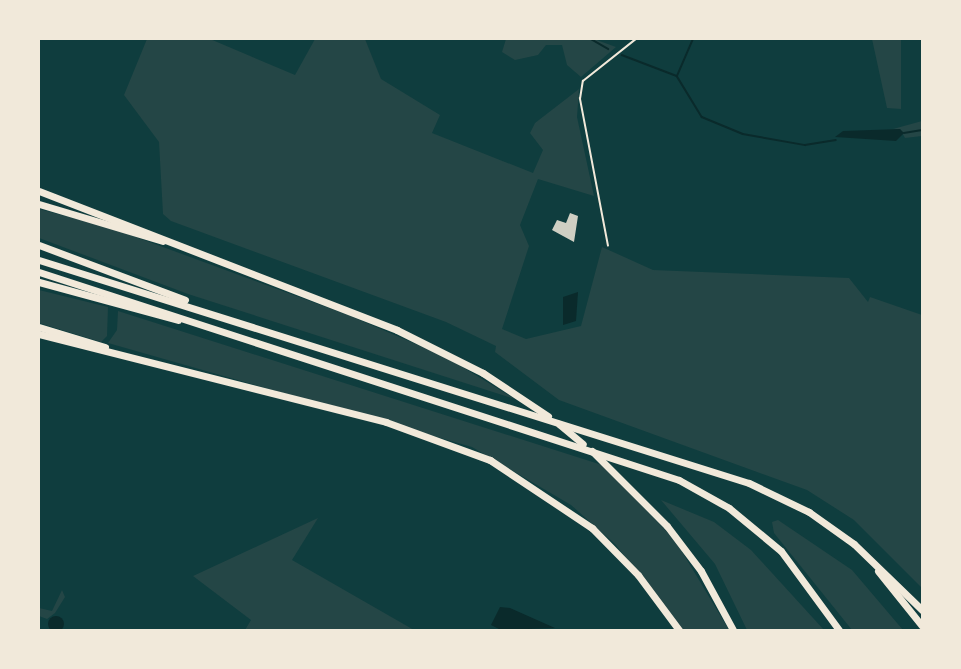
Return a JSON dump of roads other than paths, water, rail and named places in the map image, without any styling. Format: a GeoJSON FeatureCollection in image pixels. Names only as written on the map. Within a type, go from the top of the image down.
{"type":"FeatureCollection","features":[{"type":"Feature","properties":{"kind":"highway"},"geometry":{"type":"LineString","coordinates":[[39,191],[398,330],[529,402],[612,468],[690,557],[733,630]]}},
{"type":"Feature","properties":{"kind":"highway"},"geometry":{"type":"LineString","coordinates":[[39,204],[200,252]]}},
{"type":"Feature","properties":{"kind":"highway"},"geometry":{"type":"LineString","coordinates":[[39,245],[240,320]]}},
{"type":"Feature","properties":{"kind":"highway"},"geometry":{"type":"LineString","coordinates":[[39,260],[240,320],[749,483],[809,513],[854,544],[922,610]]}},
{"type":"Feature","properties":{"kind":"highway"},"geometry":{"type":"LineString","coordinates":[[39,272],[630,461],[692,486],[742,517],[781,551],[839,630]]}},
{"type":"Feature","properties":{"kind":"highway"},"geometry":{"type":"LineString","coordinates":[[39,282],[232,335]]}},
{"type":"Feature","properties":{"kind":"highway"},"geometry":{"type":"LineString","coordinates":[[39,327],[232,383]]}},
{"type":"Feature","properties":{"kind":"highway"},"geometry":{"type":"LineString","coordinates":[[39,334],[386,422],[490,460],[592,528],[638,575],[679,630]]}},
{"type":"Feature","properties":{"kind":"highway"},"geometry":{"type":"LineString","coordinates":[[854,544],[922,627]]}},
{"type":"Feature","properties":{"kind":"lane"},"geometry":{"type":"LineString","coordinates":[[608,246],[580,99],[583,81],[636,39]]}},
{"type":"Feature","properties":{"kind":"waterway"},"geometry":{"type":"LineString","coordinates":[[591,39],[608,49]]}},
{"type":"Feature","properties":{"kind":"waterway"},"geometry":{"type":"LineString","coordinates":[[677,76],[693,39]]}},
{"type":"Feature","properties":{"kind":"waterway"},"geometry":{"type":"LineString","coordinates":[[622,55],[677,76],[702,117],[743,134],[805,145],[836,140]]}},
{"type":"Feature","properties":{"kind":"waterway"},"geometry":{"type":"LineString","coordinates":[[904,133],[922,130]]}}]}
